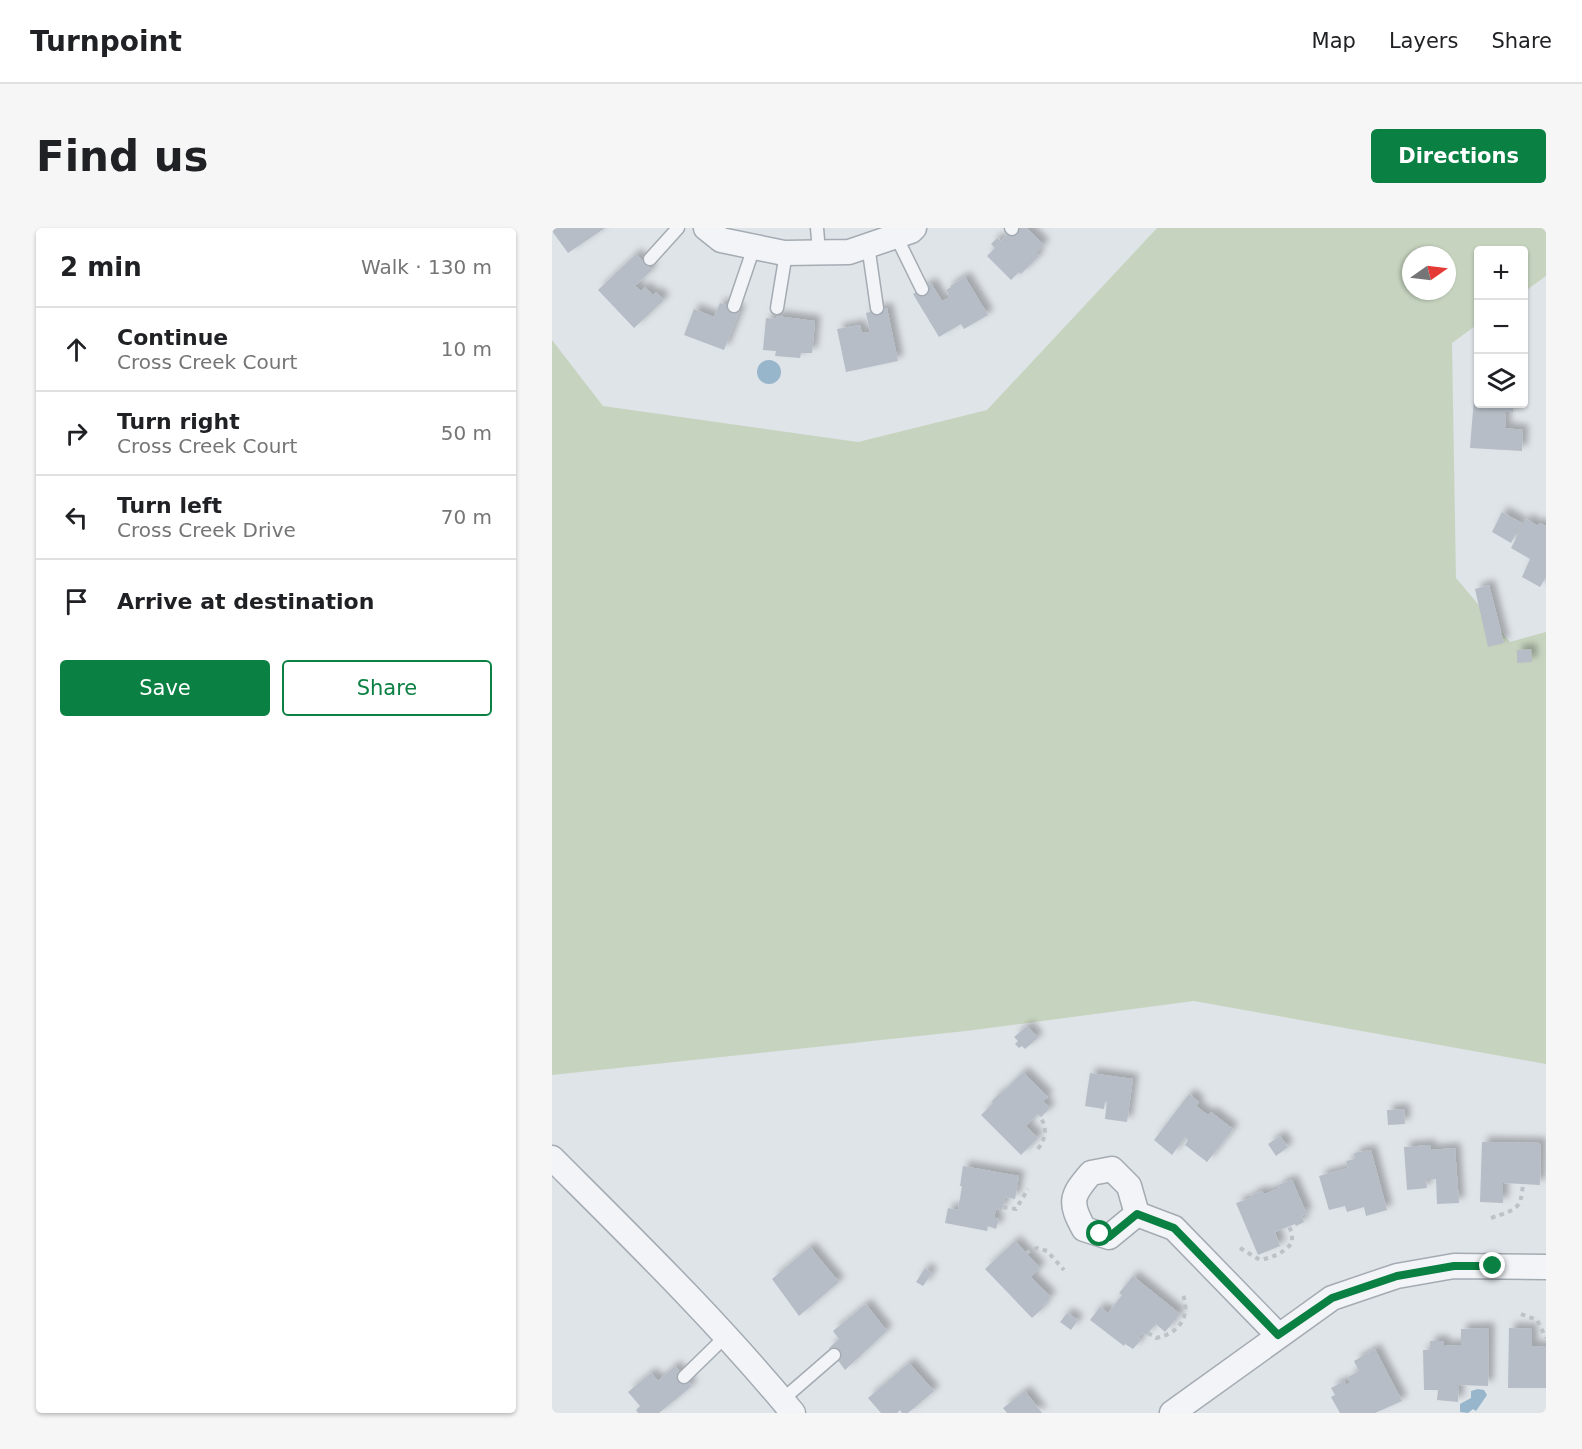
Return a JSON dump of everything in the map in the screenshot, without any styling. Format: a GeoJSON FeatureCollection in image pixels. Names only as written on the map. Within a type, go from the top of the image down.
{"type":"FeatureCollection","features":[{"type":"Feature","properties":{"kind":"street"},"geometry":{"type":"LineString","coordinates":[[706,228],[721,240],[786,253],[849,252],[905,232]]}},
{"type":"Feature","properties":{"kind":"street"},"geometry":{"type":"LineString","coordinates":[[552,1158],[673,1278],[788,1407]]}},
{"type":"Feature","properties":{"kind":"street"},"geometry":{"type":"LineString","coordinates":[[1137,1214],[1174,1228],[1278,1335]]}},
{"type":"Feature","properties":{"kind":"street"},"geometry":{"type":"LineString","coordinates":[[1172,1413],[1332,1298],[1397,1276],[1454,1266],[1546,1267]]}},
{"type":"Feature","properties":{"kind":"lane"},"geometry":{"type":"LineString","coordinates":[[650,259],[678,228]]}},
{"type":"Feature","properties":{"kind":"lane"},"geometry":{"type":"LineString","coordinates":[[817,228],[819,252]]}},
{"type":"Feature","properties":{"kind":"lane"},"geometry":{"type":"LineString","coordinates":[[905,232],[922,289]]}},
{"type":"Feature","properties":{"kind":"lane"},"geometry":{"type":"LineString","coordinates":[[868,245],[877,308]]}},
{"type":"Feature","properties":{"kind":"lane"},"geometry":{"type":"LineString","coordinates":[[734,306],[754,247]]}},
{"type":"Feature","properties":{"kind":"lane"},"geometry":{"type":"LineString","coordinates":[[777,308],[786,253]]}},
{"type":"Feature","properties":{"kind":"lane"},"geometry":{"type":"LineString","coordinates":[[684,1377],[726,1335]]}},
{"type":"Feature","properties":{"kind":"lane"},"geometry":{"type":"LineString","coordinates":[[788,1407],[834,1355]]}},
{"type":"Feature","properties":{"kind":"path"},"geometry":{"type":"LineString","coordinates":[[1038,1149],[1045,1140],[1044,1123],[1039,1115]]}},
{"type":"Feature","properties":{"kind":"path"},"geometry":{"type":"LineString","coordinates":[[1491,1218],[1514,1210],[1521,1202],[1523,1183]]}},
{"type":"Feature","properties":{"kind":"path"},"geometry":{"type":"LineString","coordinates":[[1002,1207],[1016,1209],[1028,1189]]}},
{"type":"Feature","properties":{"kind":"path"},"geometry":{"type":"LineString","coordinates":[[1240,1248],[1260,1260],[1273,1258],[1285,1251],[1292,1243],[1289,1226]]}},
{"type":"Feature","properties":{"kind":"path"},"geometry":{"type":"LineString","coordinates":[[1026,1253],[1037,1248],[1047,1251],[1064,1270]]}},
{"type":"Feature","properties":{"kind":"path"},"geometry":{"type":"LineString","coordinates":[[1148,1333],[1156,1338],[1164,1336],[1175,1330],[1185,1318],[1186,1304],[1182,1292]]}},
{"type":"Feature","properties":{"kind":"path"},"geometry":{"type":"LineString","coordinates":[[1521,1314],[1537,1320],[1546,1338]]}},
{"type":"Feature","properties":{"kind":"green space"},"geometry":{"type":"Polygon","coordinates":[[[1157,228],[1546,228],[1546,276],[1528,289],[1528,246],[1474,246],[1474,327],[1452,343],[1456,578],[1510,642],[1546,632],[1546,1064],[1194,1001],[966,1031],[552,1075],[552,340],[603,406],[858,442],[987,410],[1157,228]]]}},
{"type":"Feature","properties":{"kind":"water"},"geometry":{"type":"Polygon","coordinates":[[[769,360],[778,363],[781,372],[778,381],[769,384],[760,381],[757,372],[760,363],[769,360]]]}},
{"type":"Feature","properties":{"kind":"water"},"geometry":{"type":"Polygon","coordinates":[[[1484,1390],[1487,1395],[1476,1411],[1473,1409],[1468,1413],[1460,1412],[1460,1404],[1471,1398],[1471,1391],[1484,1390]]]}},
{"type":"Feature","properties":{"kind":"building"},"geometry":{"type":"Polygon","coordinates":[[[552,228],[605,228],[568,253],[552,228]]]}},
{"type":"Feature","properties":{"kind":"building"},"geometry":{"type":"Polygon","coordinates":[[[1013,228],[1027,228],[1044,245],[1036,253],[1039,256],[1021,274],[1019,272],[1011,280],[987,256],[995,248],[991,244],[997,238],[1001,241],[1013,228]]]}},
{"type":"Feature","properties":{"kind":"building"},"geometry":{"type":"Polygon","coordinates":[[[636,254],[652,270],[635,286],[641,291],[645,287],[653,295],[656,292],[664,300],[634,328],[598,290],[636,254]]]}},
{"type":"Feature","properties":{"kind":"building"},"geometry":{"type":"Polygon","coordinates":[[[965,277],[988,315],[964,329],[961,324],[939,337],[913,294],[931,283],[942,301],[950,297],[946,290],[965,277]]]}},
{"type":"Feature","properties":{"kind":"building"},"geometry":{"type":"Polygon","coordinates":[[[720,303],[740,310],[724,350],[684,335],[694,309],[714,317],[720,303]]]}},
{"type":"Feature","properties":{"kind":"building"},"geometry":{"type":"Polygon","coordinates":[[[887,308],[898,361],[846,372],[837,329],[860,325],[862,333],[870,332],[866,313],[887,308]]]}},
{"type":"Feature","properties":{"kind":"building"},"geometry":{"type":"Polygon","coordinates":[[[776,316],[815,321],[812,353],[801,353],[800,358],[775,356],[776,351],[763,350],[766,318],[776,319],[776,316]]]}},
{"type":"Feature","properties":{"kind":"building"},"geometry":{"type":"Polygon","coordinates":[[[1474,398],[1474,408],[1514,408],[1513,412],[1506,411],[1505,428],[1523,430],[1522,451],[1470,448],[1474,398]]]}},
{"type":"Feature","properties":{"kind":"building"},"geometry":{"type":"Polygon","coordinates":[[[1502,512],[1522,523],[1511,543],[1492,532],[1502,512]]]}},
{"type":"Feature","properties":{"kind":"building"},"geometry":{"type":"Polygon","coordinates":[[[1526,519],[1538,526],[1540,523],[1546,526],[1546,577],[1540,587],[1522,577],[1530,559],[1511,548],[1526,519]]]}},
{"type":"Feature","properties":{"kind":"building"},"geometry":{"type":"Polygon","coordinates":[[[1489,585],[1504,643],[1488,647],[1475,589],[1489,585]]]}},
{"type":"Feature","properties":{"kind":"building"},"geometry":{"type":"Polygon","coordinates":[[[1531,649],[1532,662],[1517,663],[1517,650],[1531,649]]]}},
{"type":"Feature","properties":{"kind":"building"},"geometry":{"type":"Polygon","coordinates":[[[1027,1026],[1038,1038],[1025,1049],[1022,1046],[1019,1048],[1015,1044],[1018,1041],[1014,1037],[1027,1026]]]}},
{"type":"Feature","properties":{"kind":"building"},"geometry":{"type":"Polygon","coordinates":[[[1023,1072],[1048,1097],[1043,1101],[1050,1108],[1041,1117],[1038,1114],[1026,1126],[1038,1138],[1021,1155],[981,1115],[993,1103],[991,1102],[1023,1072]]]}},
{"type":"Feature","properties":{"kind":"building"},"geometry":{"type":"Polygon","coordinates":[[[1090,1073],[1133,1079],[1127,1122],[1105,1119],[1107,1101],[1105,1101],[1104,1109],[1085,1106],[1090,1073]]]}},
{"type":"Feature","properties":{"kind":"building"},"geometry":{"type":"Polygon","coordinates":[[[1189,1094],[1199,1102],[1196,1106],[1208,1115],[1211,1112],[1233,1129],[1207,1162],[1185,1145],[1188,1140],[1185,1137],[1172,1155],[1154,1140],[1189,1094]]]}},
{"type":"Feature","properties":{"kind":"building"},"geometry":{"type":"Polygon","coordinates":[[[1404,1109],[1405,1124],[1388,1125],[1387,1110],[1404,1109]]]}},
{"type":"Feature","properties":{"kind":"building"},"geometry":{"type":"Polygon","coordinates":[[[1280,1136],[1288,1147],[1276,1156],[1268,1144],[1280,1136]]]}},
{"type":"Feature","properties":{"kind":"building"},"geometry":{"type":"Polygon","coordinates":[[[1482,1142],[1541,1143],[1540,1185],[1503,1183],[1503,1203],[1480,1202],[1482,1142]]]}},
{"type":"Feature","properties":{"kind":"building"},"geometry":{"type":"Polygon","coordinates":[[[1430,1145],[1431,1150],[1455,1148],[1459,1203],[1437,1204],[1436,1179],[1426,1179],[1427,1188],[1407,1190],[1404,1147],[1430,1145]]]}},
{"type":"Feature","properties":{"kind":"building"},"geometry":{"type":"Polygon","coordinates":[[[1371,1150],[1387,1210],[1366,1216],[1364,1207],[1347,1212],[1345,1206],[1329,1210],[1319,1176],[1348,1168],[1346,1161],[1355,1159],[1354,1153],[1371,1150]]]}},
{"type":"Feature","properties":{"kind":"building"},"geometry":{"type":"Polygon","coordinates":[[[963,1166],[1019,1176],[1015,1199],[1005,1197],[1002,1210],[996,1209],[994,1218],[999,1219],[996,1229],[988,1226],[987,1231],[945,1223],[948,1208],[958,1210],[963,1166]]]}},
{"type":"Feature","properties":{"kind":"building"},"geometry":{"type":"Polygon","coordinates":[[[1292,1180],[1307,1214],[1301,1216],[1304,1222],[1275,1232],[1280,1246],[1258,1255],[1236,1203],[1262,1191],[1264,1194],[1280,1188],[1278,1185],[1292,1180]]]}},
{"type":"Feature","properties":{"kind":"building"},"geometry":{"type":"Polygon","coordinates":[[[1015,1241],[1040,1268],[1031,1277],[1051,1297],[1032,1318],[985,1269],[1015,1241]]]}},
{"type":"Feature","properties":{"kind":"building"},"geometry":{"type":"Polygon","coordinates":[[[810,1247],[839,1282],[799,1316],[772,1279],[810,1247]]]}},
{"type":"Feature","properties":{"kind":"building"},"geometry":{"type":"Polygon","coordinates":[[[925,1268],[932,1273],[923,1286],[916,1282],[925,1268]]]}},
{"type":"Feature","properties":{"kind":"building"},"geometry":{"type":"Polygon","coordinates":[[[1133,1276],[1180,1314],[1165,1332],[1156,1324],[1146,1335],[1143,1333],[1138,1337],[1141,1340],[1133,1349],[1125,1344],[1124,1346],[1090,1320],[1100,1307],[1108,1313],[1122,1295],[1119,1293],[1133,1276]]]}},
{"type":"Feature","properties":{"kind":"building"},"geometry":{"type":"Polygon","coordinates":[[[866,1304],[887,1331],[845,1370],[829,1348],[839,1339],[833,1331],[866,1304]]]}},
{"type":"Feature","properties":{"kind":"building"},"geometry":{"type":"Polygon","coordinates":[[[1067,1313],[1078,1320],[1071,1330],[1060,1322],[1067,1313]]]}},
{"type":"Feature","properties":{"kind":"building"},"geometry":{"type":"Polygon","coordinates":[[[1489,1328],[1488,1386],[1459,1385],[1458,1402],[1437,1400],[1438,1390],[1424,1390],[1423,1350],[1430,1350],[1430,1341],[1444,1341],[1444,1346],[1461,1345],[1461,1329],[1489,1328]]]}},
{"type":"Feature","properties":{"kind":"building"},"geometry":{"type":"Polygon","coordinates":[[[1509,1328],[1532,1329],[1532,1346],[1546,1347],[1546,1388],[1508,1388],[1509,1328]]]}},
{"type":"Feature","properties":{"kind":"building"},"geometry":{"type":"Polygon","coordinates":[[[1375,1349],[1402,1401],[1375,1413],[1340,1413],[1331,1397],[1335,1395],[1331,1388],[1344,1381],[1346,1385],[1351,1382],[1348,1377],[1359,1371],[1354,1361],[1375,1349]]]}},
{"type":"Feature","properties":{"kind":"building"},"geometry":{"type":"Polygon","coordinates":[[[909,1363],[934,1391],[908,1413],[902,1413],[900,1410],[897,1413],[881,1413],[868,1398],[909,1363]]]}},
{"type":"Feature","properties":{"kind":"building"},"geometry":{"type":"Polygon","coordinates":[[[675,1366],[692,1386],[659,1413],[638,1413],[636,1410],[640,1406],[628,1392],[651,1373],[658,1381],[675,1366]]]}},
{"type":"Feature","properties":{"kind":"building"},"geometry":{"type":"Polygon","coordinates":[[[1025,1391],[1042,1413],[1007,1413],[1003,1408],[1025,1391]]]}},
{"type":"Feature","properties":{"kind":"route"},"geometry":{"type":"LineString","coordinates":[[1100,1234],[1109,1237],[1137,1214],[1174,1228],[1278,1335],[1332,1298],[1397,1276],[1454,1266],[1493,1266]]}}]}
